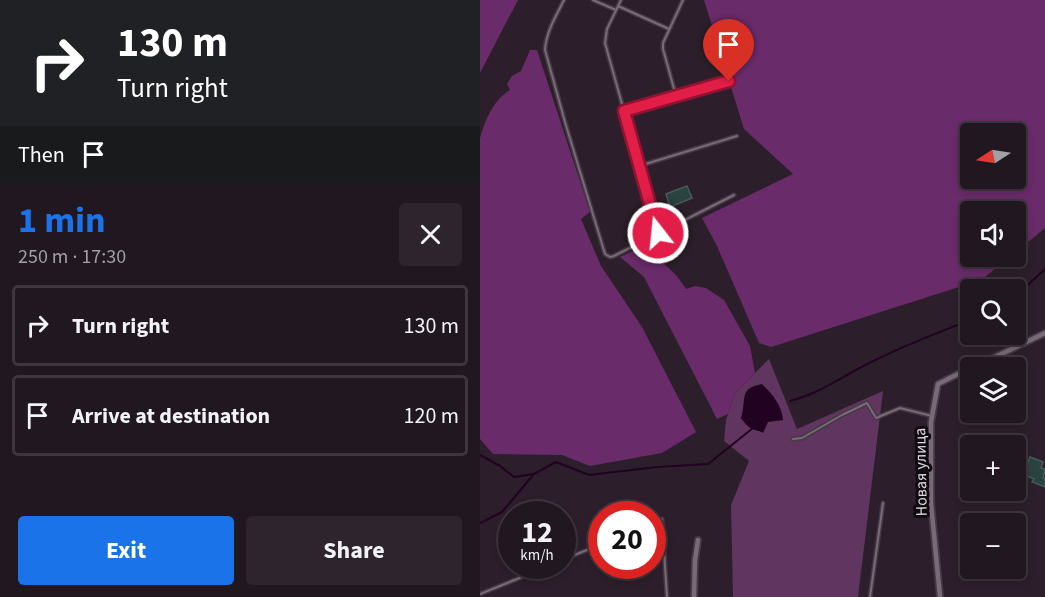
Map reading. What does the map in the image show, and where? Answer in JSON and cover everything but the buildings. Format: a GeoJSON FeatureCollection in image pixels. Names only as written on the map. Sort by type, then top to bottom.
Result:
{"type":"FeatureCollection","features":[{"type":"Feature","properties":{"kind":"street","name":"Новая улица"},"geometry":{"type":"LineString","coordinates":[[993,357],[1045,333]]}},
{"type":"Feature","properties":{"kind":"street","name":"Новая улица"},"geometry":{"type":"LineString","coordinates":[[940,597],[931,503],[931,422],[938,384],[960,373]]}},
{"type":"Feature","properties":{"kind":"street"},"geometry":{"type":"LineString","coordinates":[[694,597],[698,540]]}},
{"type":"Feature","properties":{"kind":"lane"},"geometry":{"type":"LineString","coordinates":[[564,0],[548,32],[546,50],[565,122],[607,255],[612,256],[734,195]]}},
{"type":"Feature","properties":{"kind":"lane"},"geometry":{"type":"LineString","coordinates":[[592,0],[616,10]]}},
{"type":"Feature","properties":{"kind":"lane"},"geometry":{"type":"LineString","coordinates":[[621,0],[606,34],[605,43],[658,233]]}},
{"type":"Feature","properties":{"kind":"lane"},"geometry":{"type":"LineString","coordinates":[[676,96],[663,46],[664,39],[683,0]]}},
{"type":"Feature","properties":{"kind":"lane"},"geometry":{"type":"LineString","coordinates":[[618,6],[669,29]]}},
{"type":"Feature","properties":{"kind":"lane"},"geometry":{"type":"LineString","coordinates":[[624,111],[729,81]]}},
{"type":"Feature","properties":{"kind":"lane"},"geometry":{"type":"LineString","coordinates":[[639,166],[737,136]]}},
{"type":"Feature","properties":{"kind":"lane"},"geometry":{"type":"LineString","coordinates":[[793,439],[802,438],[867,403],[876,418],[900,408],[932,416]]}},
{"type":"Feature","properties":{"kind":"lane"},"geometry":{"type":"LineString","coordinates":[[870,597],[883,502]]}},
{"type":"Feature","properties":{"kind":"lane"},"geometry":{"type":"LineString","coordinates":[[480,594],[517,579]]}},
{"type":"Feature","properties":{"kind":"lane"},"geometry":{"type":"LineString","coordinates":[[666,579],[667,597]]}},
{"type":"Feature","properties":{"kind":"shaded area"},"geometry":{"type":"Polygon","coordinates":[[[480,0],[518,0],[480,73],[480,0]]]}},
{"type":"Feature","properties":{"kind":"shaded area"},"geometry":{"type":"Polygon","coordinates":[[[704,0],[1045,0],[1045,228],[1026,244],[1026,201],[960,201],[960,267],[997,267],[982,279],[960,279],[960,287],[771,347],[759,343],[717,246],[702,218],[793,174],[744,129],[704,0]]]}},
{"type":"Feature","properties":{"kind":"shaded area"},"geometry":{"type":"Polygon","coordinates":[[[530,50],[537,50],[590,212],[581,219],[601,266],[642,327],[696,432],[662,453],[590,466],[562,455],[493,454],[480,439],[480,138],[491,111],[499,99],[510,90],[507,84],[512,76],[521,71],[530,50]]]}},
{"type":"Feature","properties":{"kind":"shaded area"},"geometry":{"type":"Polygon","coordinates":[[[656,240],[657,255],[686,289],[695,286],[706,288],[724,300],[750,346],[755,373],[735,393],[728,414],[717,419],[644,277],[620,257],[656,240]]]}},
{"type":"Feature","properties":{"kind":"shaded area"},"geometry":{"type":"Polygon","coordinates":[[[769,359],[797,429],[883,391],[858,597],[733,597],[731,505],[749,461],[724,441],[726,420],[735,393],[769,359]]]}},
{"type":"Feature","properties":{"kind":"shaded area"},"geometry":{"type":"Polygon","coordinates":[[[762,384],[779,405],[783,420],[768,422],[763,433],[750,428],[741,418],[746,392],[762,384]]]}},
{"type":"Feature","properties":{"kind":"waterway"},"geometry":{"type":"LineString","coordinates":[[1026,287],[1045,269]]}},
{"type":"Feature","properties":{"kind":"waterway"},"geometry":{"type":"LineString","coordinates":[[790,401],[816,392],[898,349],[960,324]]}},
{"type":"Feature","properties":{"kind":"waterway"},"geometry":{"type":"LineString","coordinates":[[480,523],[502,512],[534,474],[556,462],[589,475],[708,464],[753,428]]}},
{"type":"Feature","properties":{"kind":"waterway"},"geometry":{"type":"LineString","coordinates":[[480,455],[514,477],[534,474]]}},
{"type":"Feature","properties":{"kind":"route"},"geometry":{"type":"LineString","coordinates":[[658,233],[624,111],[729,81]]}}]}
